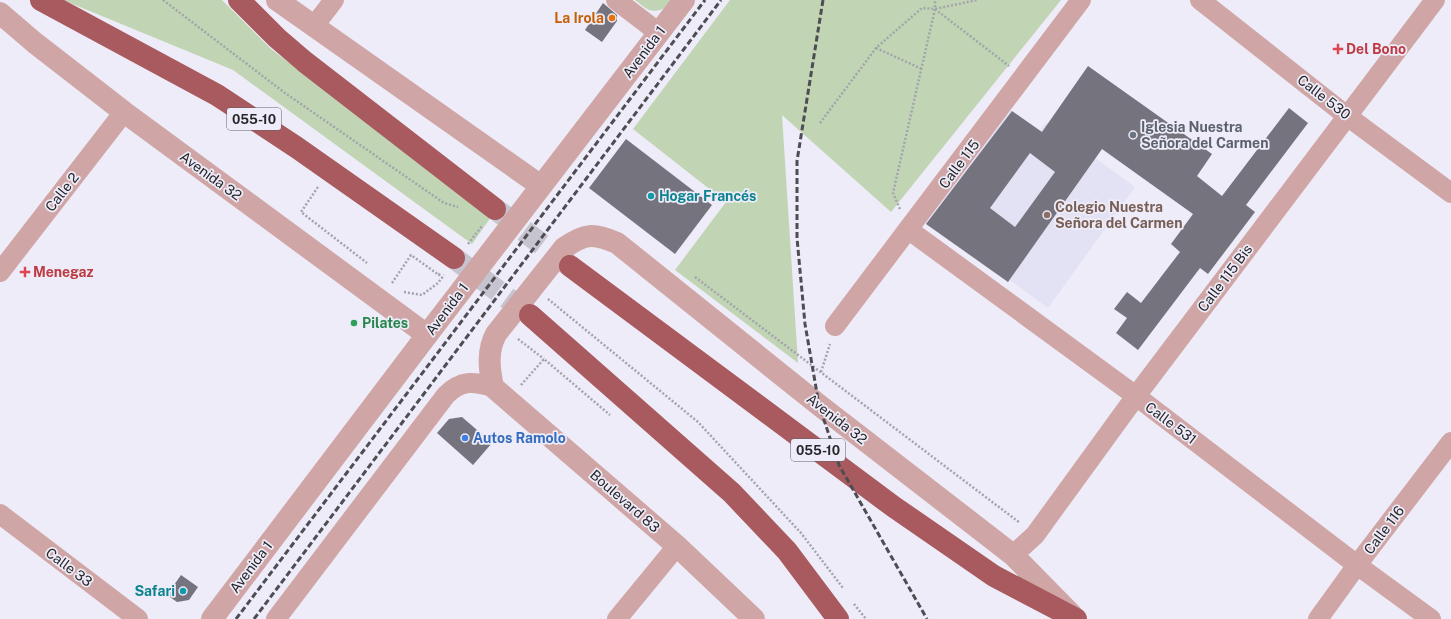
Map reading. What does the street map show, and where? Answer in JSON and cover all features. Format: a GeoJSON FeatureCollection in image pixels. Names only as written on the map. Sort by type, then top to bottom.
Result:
{"type":"FeatureCollection","features":[{"type":"Feature","properties":{"kind":"highway","name":"055-10"},"geometry":{"type":"LineString","coordinates":[[41,0],[216,95],[296,147],[452,262]]}},
{"type":"Feature","properties":{"kind":"highway"},"geometry":{"type":"LineString","coordinates":[[239,0],[277,38],[305,62],[495,209]]}},
{"type":"Feature","properties":{"kind":"highway","name":"Avenida 32"},"geometry":{"type":"LineString","coordinates":[[570,266],[907,516],[994,576],[1076,619]]}},
{"type":"Feature","properties":{"kind":"highway"},"geometry":{"type":"LineString","coordinates":[[530,316],[732,492],[787,551],[838,619]]}},
{"type":"Feature","properties":{"kind":"street"},"geometry":{"type":"LineString","coordinates":[[277,0],[541,186]]}},
{"type":"Feature","properties":{"kind":"street"},"geometry":{"type":"LineString","coordinates":[[314,26],[334,0]]}},
{"type":"Feature","properties":{"kind":"street"},"geometry":{"type":"LineString","coordinates":[[616,0],[659,33]]}},
{"type":"Feature","properties":{"kind":"street","name":"Avenida 1"},"geometry":{"type":"LineString","coordinates":[[212,619],[427,335],[684,0]]}},
{"type":"Feature","properties":{"kind":"street","name":"Calle 115"},"geometry":{"type":"LineString","coordinates":[[835,326],[909,230],[1081,0]]}},
{"type":"Feature","properties":{"kind":"street","name":"Calle 530"},"geometry":{"type":"LineString","coordinates":[[1200,0],[1348,116],[1451,193]]}},
{"type":"Feature","properties":{"kind":"street","name":"Calle 115 Bis"},"geometry":{"type":"LineString","coordinates":[[1013,555],[1035,535],[1136,396],[1435,0]]}},
{"type":"Feature","properties":{"kind":"street","name":"Avenida 32"},"geometry":{"type":"LineString","coordinates":[[0,13],[35,43],[124,112],[427,335]]}},
{"type":"Feature","properties":{"kind":"street","name":"Calle 2"},"geometry":{"type":"LineString","coordinates":[[0,272],[124,112]]}},
{"type":"Feature","properties":{"kind":"street","name":"Calle 531"},"geometry":{"type":"LineString","coordinates":[[909,230],[1136,396],[1357,565],[1431,619]]}},
{"type":"Feature","properties":{"kind":"street","name":"Avenida 32"},"geometry":{"type":"LineString","coordinates":[[493,387],[489,365],[489,354],[496,334],[564,248],[576,239],[589,236],[602,237],[617,243],[819,405],[1013,555],[1076,619]]}},
{"type":"Feature","properties":{"kind":"street"},"geometry":{"type":"LineString","coordinates":[[276,619],[446,395],[453,388],[463,383],[474,383],[493,387]]}},
{"type":"Feature","properties":{"kind":"street","name":"Boulevard 83"},"geometry":{"type":"LineString","coordinates":[[493,387],[677,546],[754,619]]}},
{"type":"Feature","properties":{"kind":"street","name":"Calle 116"},"geometry":{"type":"LineString","coordinates":[[1318,619],[1357,565],[1451,442]]}},
{"type":"Feature","properties":{"kind":"street","name":"Calle 33"},"geometry":{"type":"LineString","coordinates":[[0,514],[138,619]]}},
{"type":"Feature","properties":{"kind":"street"},"geometry":{"type":"LineString","coordinates":[[617,619],[677,546]]}},
{"type":"Feature","properties":{"kind":"path"},"geometry":{"type":"LineString","coordinates":[[163,0],[292,98],[444,203],[463,209]]}},
{"type":"Feature","properties":{"kind":"path"},"geometry":{"type":"LineString","coordinates":[[909,230],[893,193],[922,69],[935,9],[935,0]]}},
{"type":"Feature","properties":{"kind":"path"},"geometry":{"type":"LineString","coordinates":[[820,123],[876,48],[922,8],[935,9],[978,0]]}},
{"type":"Feature","properties":{"kind":"path"},"geometry":{"type":"LineString","coordinates":[[935,9],[1024,77]]}},
{"type":"Feature","properties":{"kind":"path"},"geometry":{"type":"LineString","coordinates":[[876,48],[922,69]]}},
{"type":"Feature","properties":{"kind":"path"},"geometry":{"type":"LineString","coordinates":[[323,181],[301,212],[367,264]]}},
{"type":"Feature","properties":{"kind":"path"},"geometry":{"type":"LineString","coordinates":[[379,300],[411,255],[439,275],[482,226],[477,221]]}},
{"type":"Feature","properties":{"kind":"path"},"geometry":{"type":"LineString","coordinates":[[403,292],[422,295],[438,283],[452,262]]}},
{"type":"Feature","properties":{"kind":"path"},"geometry":{"type":"LineString","coordinates":[[692,275],[1035,535]]}},
{"type":"Feature","properties":{"kind":"path"},"geometry":{"type":"LineString","coordinates":[[391,282],[397,287]]}},
{"type":"Feature","properties":{"kind":"path"},"geometry":{"type":"LineString","coordinates":[[821,372],[835,326]]}},
{"type":"Feature","properties":{"kind":"path"},"geometry":{"type":"LineString","coordinates":[[514,337],[544,359]]}},
{"type":"Feature","properties":{"kind":"shaded area","name":"Colegio Nuestra Señora del Carmen"},"geometry":{"type":"Polygon","coordinates":[[[1006,107],[1040,131],[1046,122],[1135,187],[1048,308],[1010,280],[1008,282],[924,222],[1006,107]]]}},
{"type":"Feature","properties":{"kind":"green space"},"geometry":{"type":"Polygon","coordinates":[[[63,0],[222,0],[271,49],[491,217],[472,244],[233,70],[63,0]]]}},
{"type":"Feature","properties":{"kind":"green space"},"geometry":{"type":"Polygon","coordinates":[[[635,0],[673,0],[663,9],[653,11],[647,9],[635,0]]]}},
{"type":"Feature","properties":{"kind":"green space"},"geometry":{"type":"Polygon","coordinates":[[[730,0],[1061,0],[891,212],[782,115],[798,363],[675,270],[726,202],[633,129],[730,0]]]}},
{"type":"Feature","properties":{"kind":"building"},"geometry":{"type":"Polygon","coordinates":[[[603,3],[617,15],[617,21],[602,42],[585,30],[603,3]]]}},
{"type":"Feature","properties":{"kind":"building"},"geometry":{"type":"Polygon","coordinates":[[[1088,66],[1212,154],[1197,176],[1222,196],[1289,108],[1308,123],[1246,205],[1255,212],[1208,274],[1200,268],[1138,350],[1116,333],[1127,318],[1114,309],[1127,292],[1141,303],[1180,252],[1171,244],[1193,214],[1102,149],[1008,282],[926,224],[1012,111],[1042,132],[1088,66]],[[1030,153],[990,208],[1015,227],[1055,172],[1030,153]]]}},
{"type":"Feature","properties":{"kind":"building","name":"Hogar Francés"},"geometry":{"type":"Polygon","coordinates":[[[626,139],[712,205],[675,254],[589,188],[626,139]]]}},
{"type":"Feature","properties":{"kind":"building","name":"Autos Ramolo"},"geometry":{"type":"Polygon","coordinates":[[[462,417],[492,443],[473,465],[437,433],[449,419],[462,417]]]}},
{"type":"Feature","properties":{"kind":"building","name":"Safari"},"geometry":{"type":"Polygon","coordinates":[[[181,575],[198,587],[189,600],[177,602],[167,595],[181,575]]]}},
{"type":"Feature","properties":{"kind":"tunnel"},"geometry":{"type":"LineString","coordinates":[[498,211],[570,266]]}},
{"type":"Feature","properties":{"kind":"tunnel"},"geometry":{"type":"LineString","coordinates":[[454,258],[530,315]]}},
{"type":"Feature","properties":{"kind":"railway"},"geometry":{"type":"LineString","coordinates":[[236,619],[705,0]]}},
{"type":"Feature","properties":{"kind":"railway"},"geometry":{"type":"LineString","coordinates":[[254,619],[721,0]]}},
{"type":"Feature","properties":{"kind":"railway"},"geometry":{"type":"LineString","coordinates":[[823,0],[797,161],[797,238],[805,324],[819,405],[839,465],[927,619]]}},
{"type":"Feature","properties":{"kind":"place","name":"La Irola"},"geometry":{"type":"Point","coordinates":[612,18]}},
{"type":"Feature","properties":{"kind":"place","name":"Del Bono"},"geometry":{"type":"Point","coordinates":[1338,49]}},
{"type":"Feature","properties":{"kind":"place","name":"Iglesia Nuestra Señora del Carmen"},"geometry":{"type":"Point","coordinates":[1133,135]}},
{"type":"Feature","properties":{"kind":"place","name":"Hogar Francés"},"geometry":{"type":"Point","coordinates":[651,196]}},
{"type":"Feature","properties":{"kind":"place","name":"Colegio Nuestra Señora del Carmen"},"geometry":{"type":"Point","coordinates":[1047,215]}},
{"type":"Feature","properties":{"kind":"place","name":"Menegaz"},"geometry":{"type":"Point","coordinates":[25,272]}},
{"type":"Feature","properties":{"kind":"place","name":"Pilates"},"geometry":{"type":"Point","coordinates":[354,323]}},
{"type":"Feature","properties":{"kind":"place","name":"Autos Ramolo"},"geometry":{"type":"Point","coordinates":[465,438]}},
{"type":"Feature","properties":{"kind":"place","name":"Safari"},"geometry":{"type":"Point","coordinates":[183,591]}}]}
